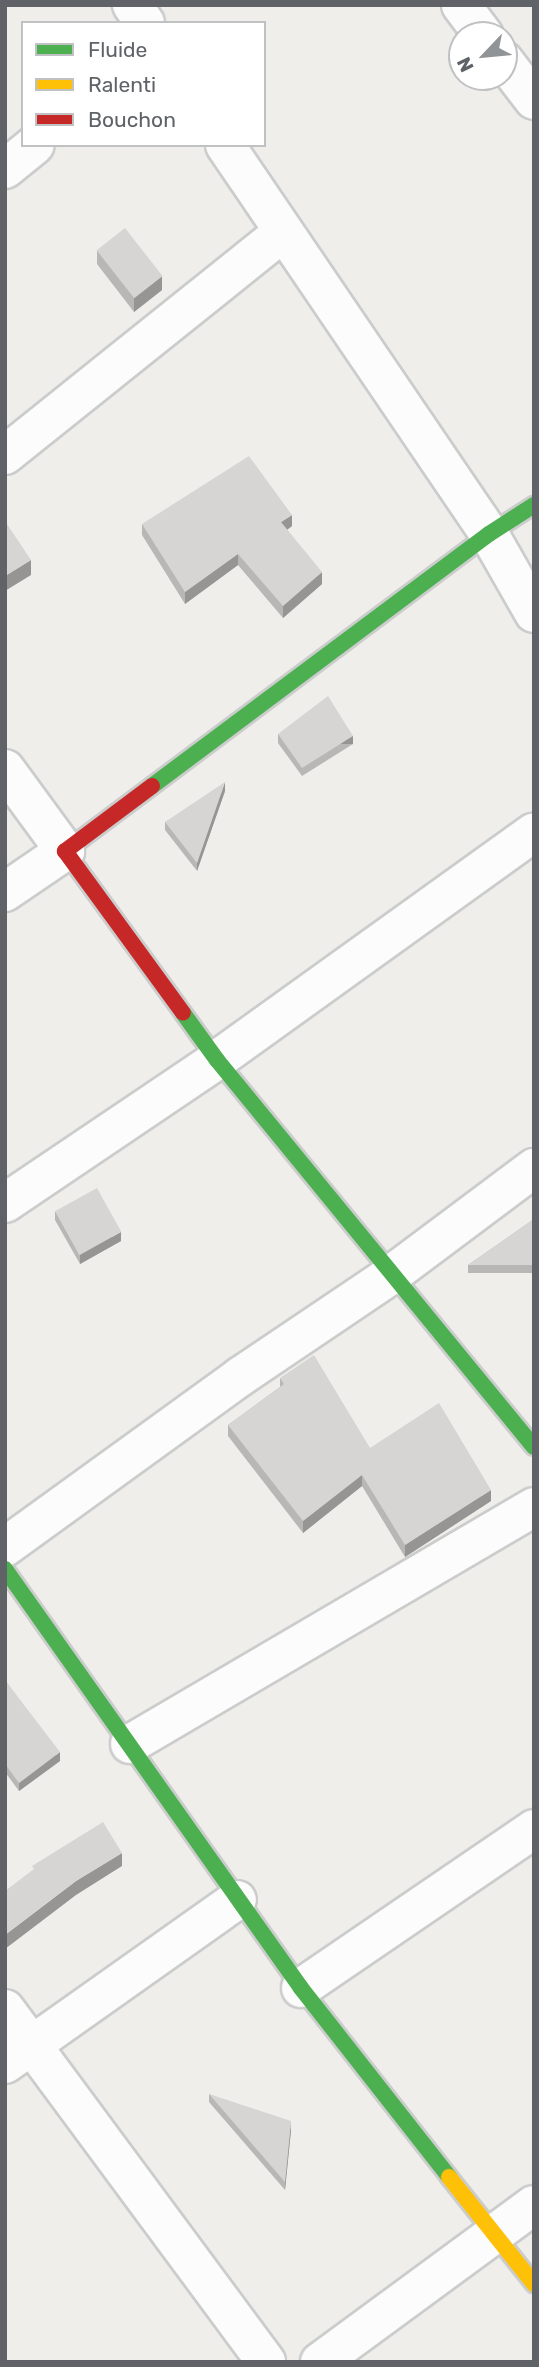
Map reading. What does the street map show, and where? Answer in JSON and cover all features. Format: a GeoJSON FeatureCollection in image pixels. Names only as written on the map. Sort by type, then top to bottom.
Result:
{"type":"FeatureCollection","features":[{"type":"Feature","properties":{"kind":"street"},"geometry":{"type":"LineString","coordinates":[[132,5],[144,21]]}},
{"type":"Feature","properties":{"kind":"street"},"geometry":{"type":"LineString","coordinates":[[461,5],[473,21]]}},
{"type":"Feature","properties":{"kind":"street"},"geometry":{"type":"LineString","coordinates":[[518,79],[534,100]]}},
{"type":"Feature","properties":{"kind":"street"},"geometry":{"type":"LineString","coordinates":[[5,169],[32,147]]}},
{"type":"Feature","properties":{"kind":"street"},"geometry":{"type":"LineString","coordinates":[[226,147],[282,233],[489,534],[534,613]]}},
{"type":"Feature","properties":{"kind":"street"},"geometry":{"type":"LineString","coordinates":[[5,455],[282,233]]}},
{"type":"Feature","properties":{"kind":"street"},"geometry":{"type":"LineString","coordinates":[[5,891],[65,850],[489,534],[534,505]]}},
{"type":"Feature","properties":{"kind":"street"},"geometry":{"type":"LineString","coordinates":[[5,769],[217,1060],[534,1447]]}},
{"type":"Feature","properties":{"kind":"street"},"geometry":{"type":"LineString","coordinates":[[5,1203],[217,1060],[534,832]]}},
{"type":"Feature","properties":{"kind":"street"},"geometry":{"type":"LineString","coordinates":[[5,1547],[241,1376],[391,1275],[534,1168]]}},
{"type":"Feature","properties":{"kind":"street"},"geometry":{"type":"LineString","coordinates":[[130,1744],[534,1507]]}},
{"type":"Feature","properties":{"kind":"street"},"geometry":{"type":"LineString","coordinates":[[5,1569],[301,1988],[534,2284]]}},
{"type":"Feature","properties":{"kind":"street"},"geometry":{"type":"LineString","coordinates":[[301,1988],[534,1829]]}},
{"type":"Feature","properties":{"kind":"street"},"geometry":{"type":"LineString","coordinates":[[19,2054],[237,1900]]}},
{"type":"Feature","properties":{"kind":"street"},"geometry":{"type":"LineString","coordinates":[[5,2009],[19,2054],[266,2362]]}},
{"type":"Feature","properties":{"kind":"street"},"geometry":{"type":"LineString","coordinates":[[320,2362],[534,2205]]}},
{"type":"Feature","properties":{"kind":"building"},"geometry":{"type":"Polygon","coordinates":[[[125,228],[163,276],[134,298],[97,250],[125,228]]]}},
{"type":"Feature","properties":{"kind":"building"},"geometry":{"type":"Polygon","coordinates":[[[249,456],[292,515],[281,522],[322,572],[283,606],[238,554],[185,592],[142,524],[249,456]]]}},
{"type":"Feature","properties":{"kind":"building"},"geometry":{"type":"Polygon","coordinates":[[[5,521],[31,560],[5,576],[5,521]]]}},
{"type":"Feature","properties":{"kind":"building"},"geometry":{"type":"Polygon","coordinates":[[[328,696],[353,736],[302,768],[278,734],[328,696]]]}},
{"type":"Feature","properties":{"kind":"building"},"geometry":{"type":"Polygon","coordinates":[[[225,782],[197,863],[165,822],[225,782]]]}},
{"type":"Feature","properties":{"kind":"building"},"geometry":{"type":"Polygon","coordinates":[[[97,1188],[121,1232],[79,1255],[55,1211],[97,1188]]]}},
{"type":"Feature","properties":{"kind":"building"},"geometry":{"type":"Polygon","coordinates":[[[534,1219],[534,1265],[468,1265],[534,1219]]]}},
{"type":"Feature","properties":{"kind":"building"},"geometry":{"type":"Polygon","coordinates":[[[314,1355],[370,1448],[439,1403],[491,1490],[405,1545],[362,1475],[303,1521],[228,1425],[284,1384],[280,1378],[314,1355]]]}},
{"type":"Feature","properties":{"kind":"building"},"geometry":{"type":"Polygon","coordinates":[[[5,1680],[60,1752],[19,1783],[5,1764],[5,1680]]]}},
{"type":"Feature","properties":{"kind":"building"},"geometry":{"type":"Polygon","coordinates":[[[103,1822],[122,1853],[76,1881],[5,1935],[5,1891],[34,1869],[32,1866],[103,1822]]]}},
{"type":"Feature","properties":{"kind":"building"},"geometry":{"type":"Polygon","coordinates":[[[209,2094],[291,2121],[285,2182],[209,2094]]]}},
{"type":"Feature","properties":{"kind":"traffic: fast"},"geometry":{"type":"LineString","coordinates":[[152,786],[489,534],[534,505]]}},
{"type":"Feature","properties":{"kind":"traffic: fast"},"geometry":{"type":"LineString","coordinates":[[183,1013],[217,1060],[534,1447]]}},
{"type":"Feature","properties":{"kind":"traffic: fast"},"geometry":{"type":"LineString","coordinates":[[5,1569],[301,1988],[449,2177]]}},
{"type":"Feature","properties":{"kind":"traffic: slow"},"geometry":{"type":"LineString","coordinates":[[449,2177],[534,2284]]}},
{"type":"Feature","properties":{"kind":"traffic: jam"},"geometry":{"type":"LineString","coordinates":[[152,786],[65,851],[183,1013]]}}]}
